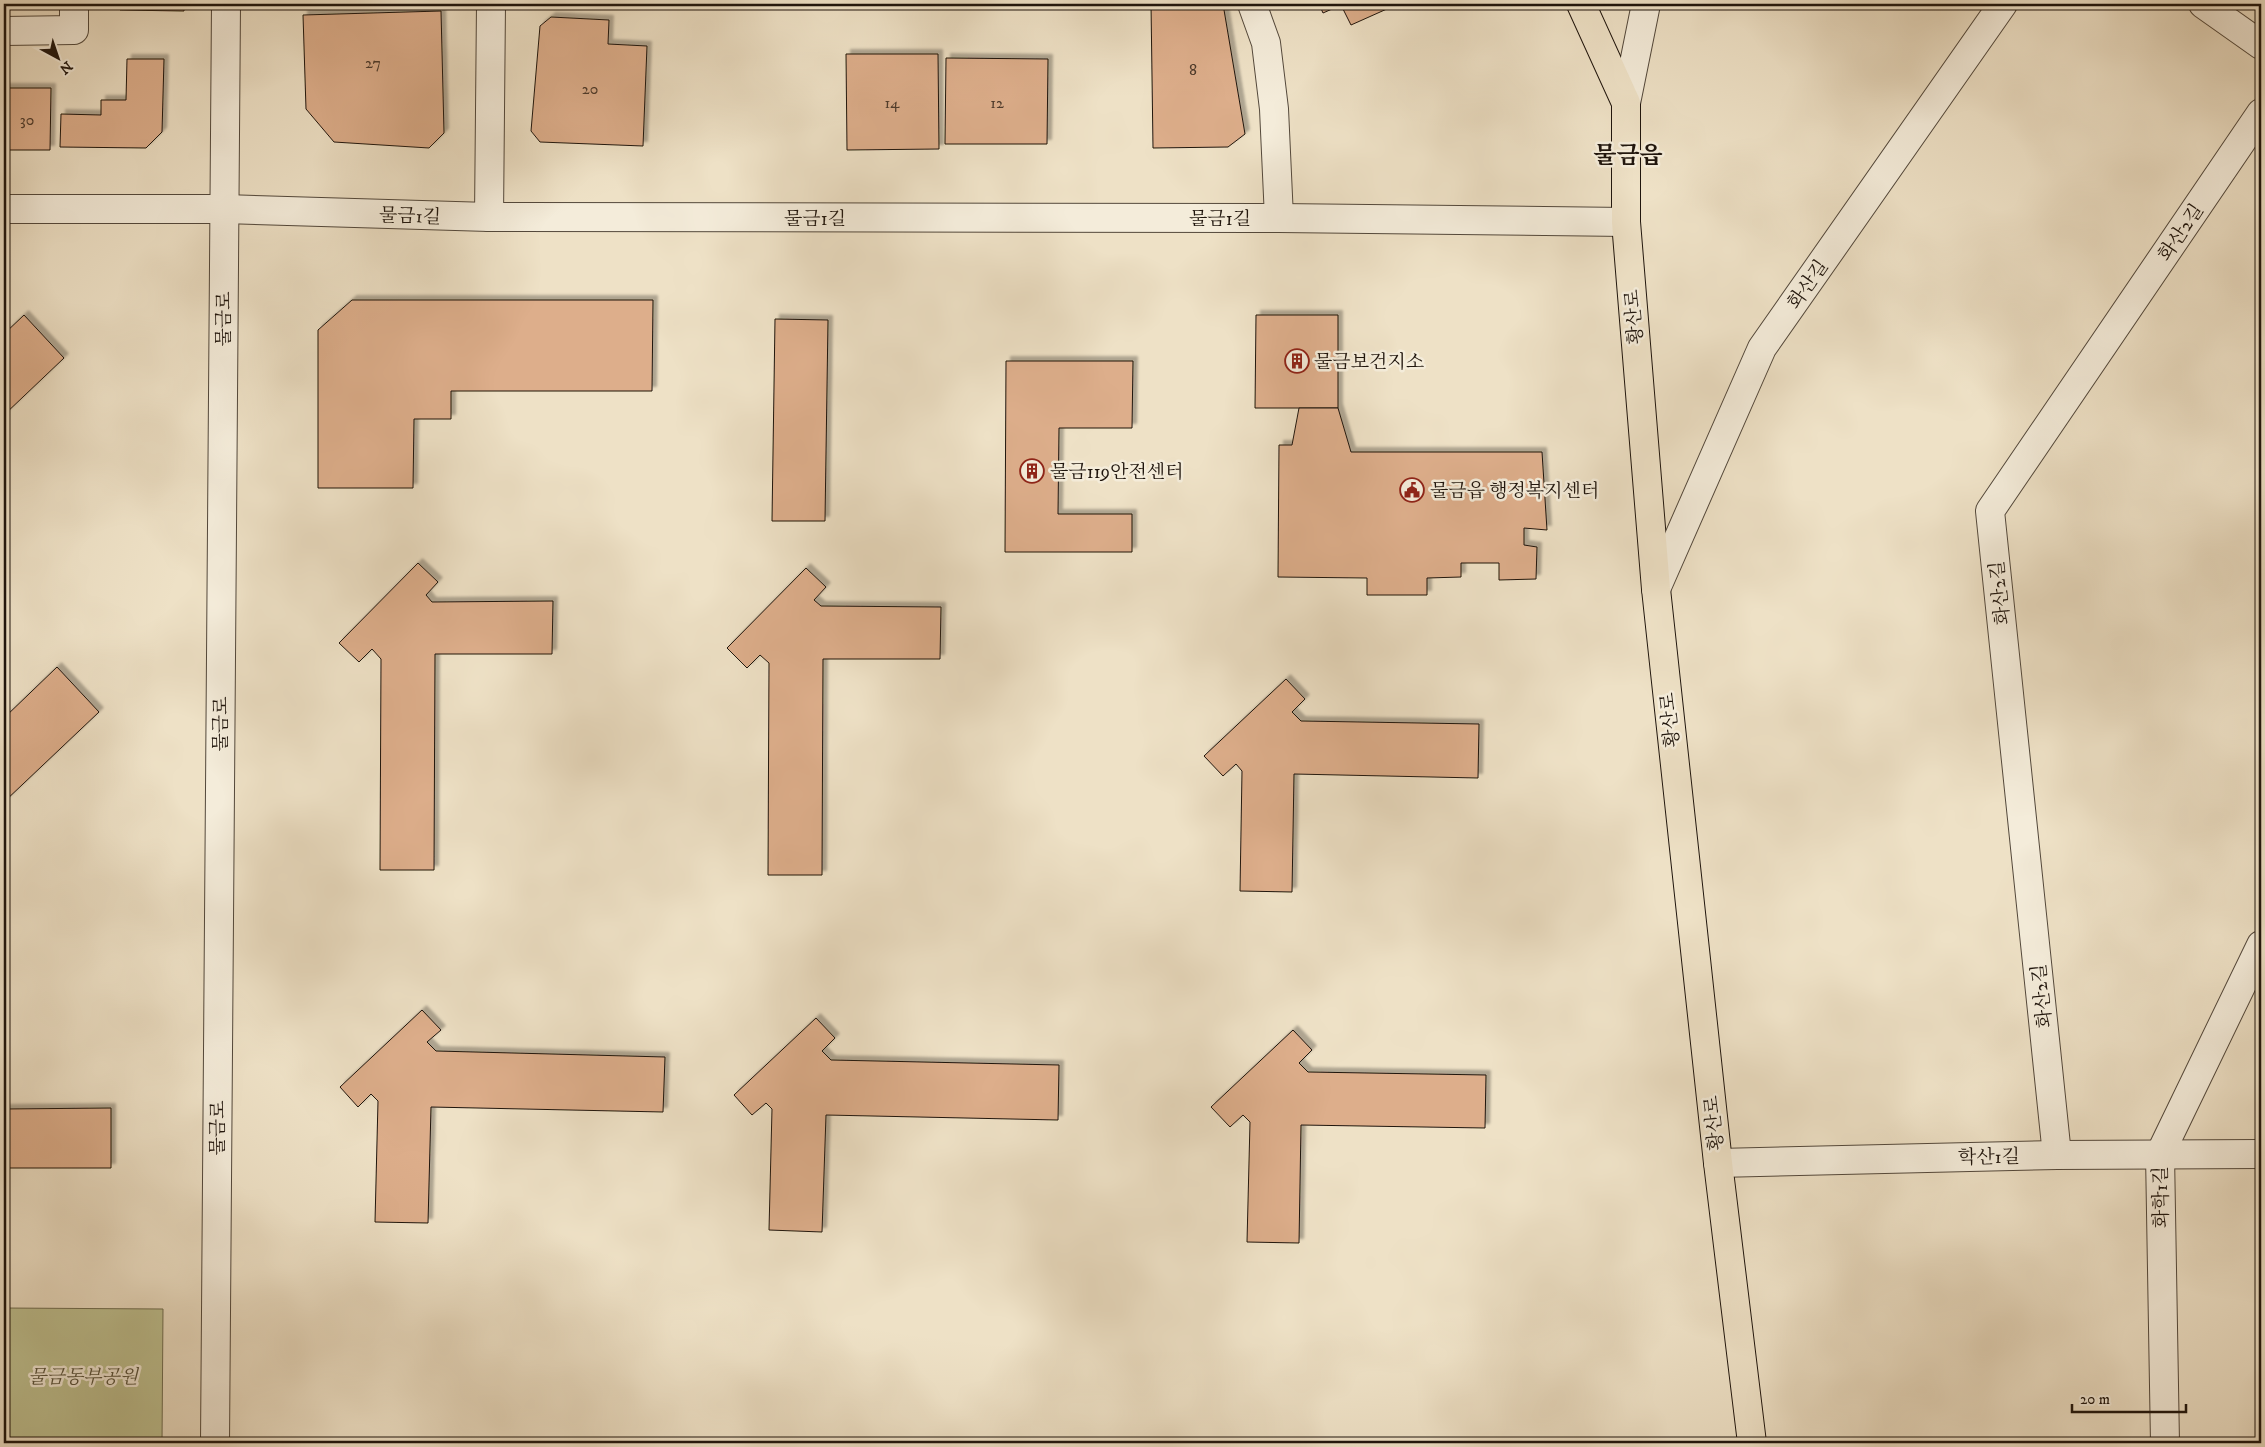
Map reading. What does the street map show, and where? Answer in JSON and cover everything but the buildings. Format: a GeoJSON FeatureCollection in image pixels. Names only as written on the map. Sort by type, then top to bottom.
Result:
{"type":"FeatureCollection","features":[{"type":"Feature","properties":{"kind":"main road","name":"황산로"},"geometry":{"type":"LineString","coordinates":[[1581,4],[1626,103],[1626,222],[1656,589],[1718,1163],[1752,1443]]}},
{"type":"Feature","properties":{"kind":"street"},"geometry":{"type":"LineString","coordinates":[[4,31],[74,30],[74,4]]}},
{"type":"Feature","properties":{"kind":"street","name":"물금로"},"geometry":{"type":"LineString","coordinates":[[214,1443],[226,4]]}},
{"type":"Feature","properties":{"kind":"street"},"geometry":{"type":"LineString","coordinates":[[489,218],[491,4]]}},
{"type":"Feature","properties":{"kind":"street"},"geometry":{"type":"LineString","coordinates":[[1252,4],[1266,43],[1274,109],[1279,218]]}},
{"type":"Feature","properties":{"kind":"street"},"geometry":{"type":"LineString","coordinates":[[1626,103],[1646,4]]}},
{"type":"Feature","properties":{"kind":"street","name":"화산길"},"geometry":{"type":"LineString","coordinates":[[1656,589],[1762,348],[2003,4]]}},
{"type":"Feature","properties":{"kind":"street"},"geometry":{"type":"LineString","coordinates":[[2203,4],[2261,45]]}},
{"type":"Feature","properties":{"kind":"street","name":"화산2길"},"geometry":{"type":"LineString","coordinates":[[2057,1155],[1990,511],[2261,112]]}},
{"type":"Feature","properties":{"kind":"street","name":"물금1길"},"geometry":{"type":"LineString","coordinates":[[4,209],[224,209],[489,218],[1279,218],[1626,222]]}},
{"type":"Feature","properties":{"kind":"street","name":"화학1길"},"geometry":{"type":"LineString","coordinates":[[2164,1443],[2160,1154],[2261,945]]}},
{"type":"Feature","properties":{"kind":"street","name":"학산1길"},"geometry":{"type":"LineString","coordinates":[[1718,1163],[2057,1155],[2261,1154]]}},
{"type":"Feature","properties":{"kind":"green space","name":"물금동부공원"},"geometry":{"type":"Polygon","coordinates":[[[4,1308],[163,1309],[162,1443],[4,1443],[4,1308]]]}},
{"type":"Feature","properties":{"kind":"place","name":"물금보건지소"},"geometry":{"type":"Point","coordinates":[1297,361]}},
{"type":"Feature","properties":{"kind":"place","name":"물금119안전센터"},"geometry":{"type":"Point","coordinates":[1032,471]}},
{"type":"Feature","properties":{"kind":"place","name":"물금읍 행정복지센터"},"geometry":{"type":"Point","coordinates":[1412,490]}},
{"type":"Feature","properties":{"kind":"district","name":"물금읍"},"geometry":{"type":"Point","coordinates":[1628,155]}}]}
